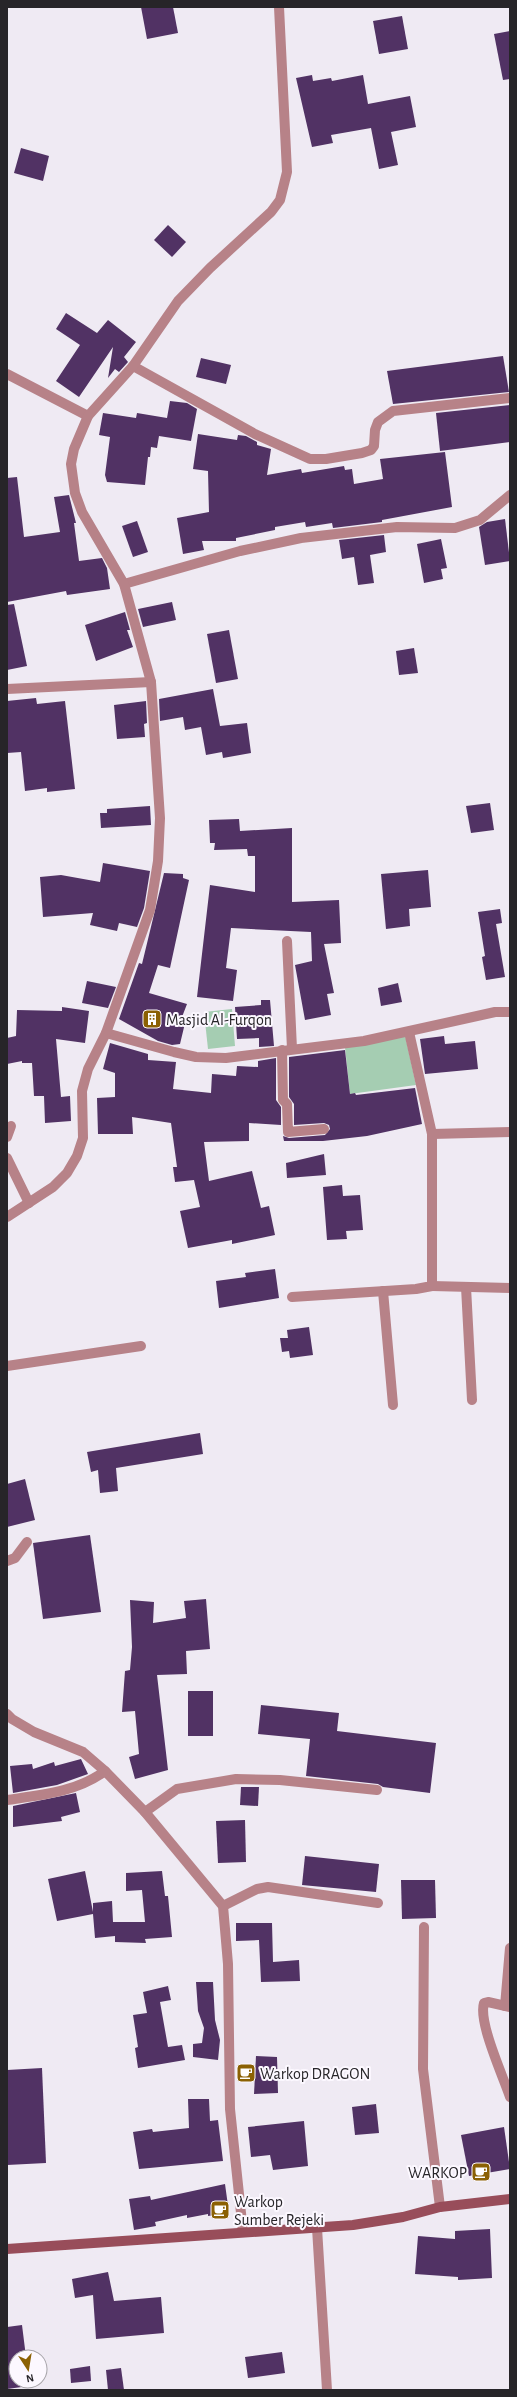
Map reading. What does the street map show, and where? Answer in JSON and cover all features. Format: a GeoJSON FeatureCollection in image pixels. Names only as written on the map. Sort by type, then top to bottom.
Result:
{"type":"FeatureCollection","features":[{"type":"Feature","properties":{"kind":"street"},"geometry":{"type":"LineString","coordinates":[[7,1217],[53,1187],[67,1173],[77,1156],[83,1138],[82,1091],[88,1069],[106,1033],[150,910],[158,861],[160,818],[152,682],[124,584],[82,512],[75,493],[71,464],[80,432],[88,416],[133,366],[178,301],[193,284],[271,212],[280,200],[287,172],[279,7]]}},
{"type":"Feature","properties":{"kind":"street"},"geometry":{"type":"LineString","coordinates":[[133,366],[255,434],[310,459],[326,459],[362,453],[370,450],[374,446],[375,430],[378,422],[393,411],[510,398]]}},
{"type":"Feature","properties":{"kind":"street"},"geometry":{"type":"LineString","coordinates":[[7,374],[88,416]]}},
{"type":"Feature","properties":{"kind":"street"},"geometry":{"type":"LineString","coordinates":[[124,584],[240,551],[301,538],[397,526],[455,528],[480,520],[510,495]]}},
{"type":"Feature","properties":{"kind":"street"},"geometry":{"type":"LineString","coordinates":[[7,689],[152,682]]}},
{"type":"Feature","properties":{"kind":"street"},"geometry":{"type":"LineString","coordinates":[[287,941],[287,1049],[283,1100],[287,1104],[288,1132],[324,1130]]}},
{"type":"Feature","properties":{"kind":"street"},"geometry":{"type":"LineString","coordinates":[[106,1033],[196,1057],[226,1058],[287,1049],[336,1046],[409,1032],[495,1012],[510,1012]]}},
{"type":"Feature","properties":{"kind":"street"},"geometry":{"type":"LineString","coordinates":[[409,1032],[432,1134],[432,1286]]}},
{"type":"Feature","properties":{"kind":"street"},"geometry":{"type":"LineString","coordinates":[[7,1137],[11,1126]]}},
{"type":"Feature","properties":{"kind":"street"},"geometry":{"type":"LineString","coordinates":[[432,1134],[510,1132]]}},
{"type":"Feature","properties":{"kind":"street"},"geometry":{"type":"LineString","coordinates":[[7,1158],[29,1203]]}},
{"type":"Feature","properties":{"kind":"street"},"geometry":{"type":"LineString","coordinates":[[292,1297],[383,1292],[432,1286],[510,1288]]}},
{"type":"Feature","properties":{"kind":"street"},"geometry":{"type":"LineString","coordinates":[[466,1287],[472,1400]]}},
{"type":"Feature","properties":{"kind":"street"},"geometry":{"type":"LineString","coordinates":[[383,1292],[393,1404]]}},
{"type":"Feature","properties":{"kind":"street"},"geometry":{"type":"LineString","coordinates":[[7,1366],[140,1346]]}},
{"type":"Feature","properties":{"kind":"street"},"geometry":{"type":"LineString","coordinates":[[7,1561],[15,1558],[27,1542]]}},
{"type":"Feature","properties":{"kind":"street"},"geometry":{"type":"LineString","coordinates":[[7,1714],[12,1719],[34,1732],[83,1752],[105,1771],[145,1812],[223,1906],[228,1964],[230,2109],[243,2232]]}},
{"type":"Feature","properties":{"kind":"street"},"geometry":{"type":"LineString","coordinates":[[7,1800],[42,1795],[78,1786],[92,1780],[105,1771]]}},
{"type":"Feature","properties":{"kind":"street"},"geometry":{"type":"LineString","coordinates":[[145,1812],[177,1789],[236,1779],[280,1780],[377,1790]]}},
{"type":"Feature","properties":{"kind":"street"},"geometry":{"type":"LineString","coordinates":[[223,1906],[257,1890],[268,1887],[378,1903]]}},
{"type":"Feature","properties":{"kind":"street"},"geometry":{"type":"LineString","coordinates":[[424,1928],[423,2069],[440,2207]]}},
{"type":"Feature","properties":{"kind":"street"},"geometry":{"type":"LineString","coordinates":[[510,1948],[507,2006],[488,2002],[484,2003],[482,2007],[487,2034],[510,2097]]}},
{"type":"Feature","properties":{"kind":"street"},"geometry":{"type":"LineString","coordinates":[[7,2249],[353,2225],[403,2217],[440,2207],[510,2199]]}},
{"type":"Feature","properties":{"kind":"street"},"geometry":{"type":"LineString","coordinates":[[317,2228],[327,2390]]}},
{"type":"Feature","properties":{"kind":"green space"},"geometry":{"type":"Polygon","coordinates":[[[232,1009],[235,1046],[208,1049],[204,1012],[232,1009]]]}},
{"type":"Feature","properties":{"kind":"green space"},"geometry":{"type":"Polygon","coordinates":[[[405,1035],[416,1085],[350,1094],[345,1047],[405,1035]]]}},
{"type":"Feature","properties":{"kind":"building"},"geometry":{"type":"Polygon","coordinates":[[[141,7],[173,7],[178,33],[147,39],[141,7]]]}},
{"type":"Feature","properties":{"kind":"building"},"geometry":{"type":"Polygon","coordinates":[[[402,16],[408,49],[379,54],[373,21],[402,16]]]}},
{"type":"Feature","properties":{"kind":"building"},"geometry":{"type":"Polygon","coordinates":[[[510,31],[510,79],[503,80],[494,34],[510,31]]]}},
{"type":"Feature","properties":{"kind":"building"},"geometry":{"type":"Polygon","coordinates":[[[312,75],[313,81],[331,78],[332,81],[363,75],[368,104],[410,96],[416,127],[391,132],[398,165],[379,169],[371,128],[331,135],[333,143],[312,147],[296,78],[312,75]]]}},
{"type":"Feature","properties":{"kind":"building"},"geometry":{"type":"Polygon","coordinates":[[[21,148],[49,156],[43,181],[14,173],[21,148]]]}},
{"type":"Feature","properties":{"kind":"building"},"geometry":{"type":"Polygon","coordinates":[[[168,225],[186,242],[172,257],[154,240],[168,225]]]}},
{"type":"Feature","properties":{"kind":"building"},"geometry":{"type":"Polygon","coordinates":[[[66,313],[97,333],[108,320],[136,342],[124,357],[128,362],[119,372],[115,369],[108,378],[113,347],[79,397],[56,381],[80,345],[56,329],[66,313]]]}},
{"type":"Feature","properties":{"kind":"building"},"geometry":{"type":"Polygon","coordinates":[[[503,356],[509,392],[393,404],[387,371],[503,356]]]}},
{"type":"Feature","properties":{"kind":"building"},"geometry":{"type":"Polygon","coordinates":[[[201,358],[231,365],[226,384],[196,377],[201,358]]]}},
{"type":"Feature","properties":{"kind":"building"},"geometry":{"type":"Polygon","coordinates":[[[170,401],[187,403],[197,409],[191,441],[159,436],[157,448],[151,447],[150,457],[148,457],[145,485],[107,482],[105,475],[110,437],[99,435],[103,413],[136,418],[137,413],[167,418],[170,401]]]}},
{"type":"Feature","properties":{"kind":"building"},"geometry":{"type":"Polygon","coordinates":[[[510,405],[510,442],[440,451],[436,413],[510,405]]]}},
{"type":"Feature","properties":{"kind":"building"},"geometry":{"type":"Polygon","coordinates":[[[198,434],[237,440],[238,435],[246,436],[257,442],[257,445],[271,449],[267,475],[301,469],[302,473],[344,466],[345,470],[352,469],[354,484],[383,479],[380,459],[445,452],[452,507],[382,520],[382,522],[333,528],[332,523],[306,527],[305,522],[275,527],[275,530],[236,538],[236,541],[202,541],[204,550],[183,554],[177,518],[209,512],[208,471],[193,469],[198,434]]]}},
{"type":"Feature","properties":{"kind":"building"},"geometry":{"type":"Polygon","coordinates":[[[17,477],[24,537],[60,532],[54,497],[69,495],[76,523],[74,523],[79,561],[102,558],[107,568],[110,589],[67,595],[66,591],[7,602],[7,478],[17,477]]]}},
{"type":"Feature","properties":{"kind":"building"},"geometry":{"type":"Polygon","coordinates":[[[505,519],[510,561],[485,565],[479,527],[487,522],[505,519]]]}},
{"type":"Feature","properties":{"kind":"building"},"geometry":{"type":"Polygon","coordinates":[[[137,521],[148,552],[133,557],[122,526],[137,521]]]}},
{"type":"Feature","properties":{"kind":"building"},"geometry":{"type":"Polygon","coordinates":[[[384,535],[386,552],[370,555],[374,583],[358,585],[354,557],[342,559],[339,540],[384,535]]]}},
{"type":"Feature","properties":{"kind":"building"},"geometry":{"type":"Polygon","coordinates":[[[441,539],[447,568],[441,569],[443,579],[424,583],[417,544],[441,539]]]}},
{"type":"Feature","properties":{"kind":"building"},"geometry":{"type":"Polygon","coordinates":[[[172,602],[176,620],[143,627],[138,609],[172,602]]]}},
{"type":"Feature","properties":{"kind":"building"},"geometry":{"type":"Polygon","coordinates":[[[14,604],[27,666],[7,670],[7,605],[14,604]]]}},
{"type":"Feature","properties":{"kind":"building"},"geometry":{"type":"Polygon","coordinates":[[[125,612],[130,630],[127,630],[133,647],[96,661],[85,625],[125,612]]]}},
{"type":"Feature","properties":{"kind":"building"},"geometry":{"type":"Polygon","coordinates":[[[229,630],[238,679],[216,683],[207,634],[229,630]]]}},
{"type":"Feature","properties":{"kind":"building"},"geometry":{"type":"Polygon","coordinates":[[[414,648],[418,673],[399,675],[396,651],[414,648]]]}},
{"type":"Feature","properties":{"kind":"building"},"geometry":{"type":"Polygon","coordinates":[[[213,689],[220,726],[247,723],[251,753],[223,758],[222,752],[206,755],[201,727],[185,730],[183,717],[160,721],[159,699],[213,689]]]}},
{"type":"Feature","properties":{"kind":"building"},"geometry":{"type":"Polygon","coordinates":[[[36,698],[37,704],[65,701],[75,789],[47,792],[47,788],[25,791],[21,752],[7,753],[7,701],[36,698]]]}},
{"type":"Feature","properties":{"kind":"building"},"geometry":{"type":"Polygon","coordinates":[[[146,701],[147,723],[144,724],[145,737],[117,739],[114,705],[146,701]]]}},
{"type":"Feature","properties":{"kind":"building"},"geometry":{"type":"Polygon","coordinates":[[[490,803],[494,830],[471,833],[466,806],[490,803]]]}},
{"type":"Feature","properties":{"kind":"building"},"geometry":{"type":"Polygon","coordinates":[[[150,806],[151,825],[101,828],[100,813],[107,813],[107,809],[150,806]]]}},
{"type":"Feature","properties":{"kind":"building"},"geometry":{"type":"Polygon","coordinates":[[[239,819],[240,831],[292,828],[292,902],[339,900],[341,943],[324,944],[334,993],[327,994],[331,1015],[305,1020],[295,965],[312,961],[311,932],[231,928],[226,968],[237,970],[233,1001],[197,997],[210,885],[255,892],[255,856],[248,856],[247,849],[214,850],[215,843],[210,843],[209,820],[239,819]]]}},
{"type":"Feature","properties":{"kind":"building"},"geometry":{"type":"Polygon","coordinates":[[[103,863],[150,871],[144,908],[137,927],[119,923],[117,931],[90,925],[93,913],[43,917],[40,877],[61,875],[100,882],[103,863]]]}},
{"type":"Feature","properties":{"kind":"building"},"geometry":{"type":"Polygon","coordinates":[[[428,870],[431,907],[409,909],[410,926],[386,929],[381,874],[428,870]]]}},
{"type":"Feature","properties":{"kind":"building"},"geometry":{"type":"Polygon","coordinates":[[[164,873],[183,874],[183,878],[189,880],[170,968],[158,965],[149,993],[187,1004],[182,1017],[186,1019],[180,1044],[172,1045],[158,1041],[119,1019],[139,963],[142,964],[164,873]]]}},
{"type":"Feature","properties":{"kind":"building"},"geometry":{"type":"Polygon","coordinates":[[[500,909],[502,923],[496,924],[505,977],[486,980],[482,957],[485,956],[478,912],[500,909]]]}},
{"type":"Feature","properties":{"kind":"building"},"geometry":{"type":"Polygon","coordinates":[[[87,981],[116,987],[108,1008],[82,1003],[87,981]]]}},
{"type":"Feature","properties":{"kind":"building"},"geometry":{"type":"Polygon","coordinates":[[[398,983],[402,1002],[381,1006],[378,988],[398,983]]]}},
{"type":"Feature","properties":{"kind":"building"},"geometry":{"type":"Polygon","coordinates":[[[261,1000],[270,1000],[274,1046],[259,1047],[259,1038],[237,1039],[235,1007],[261,1005],[261,1000]]]}},
{"type":"Feature","properties":{"kind":"building"},"geometry":{"type":"Polygon","coordinates":[[[62,1007],[89,1011],[85,1043],[56,1039],[61,1097],[70,1096],[71,1121],[45,1123],[44,1096],[34,1096],[32,1063],[22,1063],[22,1061],[7,1064],[7,1038],[16,1036],[17,1010],[62,1011],[62,1007]]]}},
{"type":"Feature","properties":{"kind":"building"},"geometry":{"type":"Polygon","coordinates":[[[444,1036],[445,1044],[475,1041],[478,1069],[425,1074],[420,1039],[444,1036]]]}},
{"type":"Feature","properties":{"kind":"building"},"geometry":{"type":"Polygon","coordinates":[[[110,1043],[148,1054],[148,1060],[176,1062],[173,1089],[211,1093],[212,1074],[236,1076],[237,1066],[258,1067],[258,1061],[276,1058],[276,1100],[281,1107],[281,1125],[249,1123],[249,1141],[204,1142],[209,1181],[252,1171],[261,1208],[269,1206],[275,1235],[232,1244],[232,1240],[188,1248],[180,1211],[200,1207],[194,1180],[175,1182],[173,1167],[177,1167],[171,1123],[132,1117],[133,1134],[98,1134],[97,1098],[115,1097],[115,1073],[103,1069],[110,1043]]]}},
{"type":"Feature","properties":{"kind":"building"},"geometry":{"type":"Polygon","coordinates":[[[345,1050],[350,1094],[355,1093],[356,1095],[415,1088],[422,1124],[367,1136],[323,1141],[284,1141],[283,1136],[289,1138],[325,1135],[330,1129],[329,1125],[324,1123],[294,1125],[294,1104],[289,1097],[289,1057],[345,1050]]]}},
{"type":"Feature","properties":{"kind":"building"},"geometry":{"type":"Polygon","coordinates":[[[324,1154],[326,1175],[287,1178],[286,1163],[324,1154]]]}},
{"type":"Feature","properties":{"kind":"building"},"geometry":{"type":"Polygon","coordinates":[[[342,1185],[343,1196],[360,1195],[363,1230],[346,1231],[347,1239],[327,1240],[323,1187],[342,1185]]]}},
{"type":"Feature","properties":{"kind":"building"},"geometry":{"type":"Polygon","coordinates":[[[275,1269],[279,1298],[219,1308],[216,1281],[246,1277],[245,1273],[275,1269]]]}},
{"type":"Feature","properties":{"kind":"building"},"geometry":{"type":"Polygon","coordinates":[[[309,1327],[313,1355],[290,1358],[289,1351],[282,1352],[280,1338],[288,1338],[287,1330],[309,1327]]]}},
{"type":"Feature","properties":{"kind":"building"},"geometry":{"type":"Polygon","coordinates":[[[200,1433],[203,1454],[116,1468],[118,1491],[100,1493],[98,1470],[91,1472],[87,1452],[200,1433]]]}},
{"type":"Feature","properties":{"kind":"building"},"geometry":{"type":"Polygon","coordinates":[[[25,1479],[35,1520],[7,1527],[7,1484],[25,1479]]]}},
{"type":"Feature","properties":{"kind":"building"},"geometry":{"type":"Polygon","coordinates":[[[90,1535],[101,1612],[43,1619],[33,1543],[90,1535]]]}},
{"type":"Feature","properties":{"kind":"building"},"geometry":{"type":"Polygon","coordinates":[[[206,1599],[210,1649],[186,1651],[187,1674],[157,1675],[168,1770],[135,1779],[129,1757],[139,1754],[135,1711],[122,1712],[125,1671],[130,1670],[132,1647],[130,1600],[154,1602],[153,1623],[186,1618],[184,1601],[206,1599]]]}},
{"type":"Feature","properties":{"kind":"building"},"geometry":{"type":"Polygon","coordinates":[[[188,1691],[213,1691],[213,1736],[188,1736],[188,1691]]]}},
{"type":"Feature","properties":{"kind":"building"},"geometry":{"type":"Polygon","coordinates":[[[261,1705],[339,1713],[337,1731],[436,1743],[430,1793],[383,1787],[378,1784],[306,1776],[310,1739],[258,1734],[261,1705]]]}},
{"type":"Feature","properties":{"kind":"building"},"geometry":{"type":"Polygon","coordinates":[[[81,1759],[88,1774],[57,1785],[13,1793],[10,1766],[32,1764],[33,1769],[54,1762],[55,1766],[81,1759]]]}},
{"type":"Feature","properties":{"kind":"building"},"geometry":{"type":"Polygon","coordinates":[[[241,1787],[259,1787],[258,1806],[240,1805],[241,1787]]]}},
{"type":"Feature","properties":{"kind":"building"},"geometry":{"type":"Polygon","coordinates":[[[76,1793],[80,1812],[61,1817],[62,1821],[13,1827],[13,1806],[76,1793]]]}},
{"type":"Feature","properties":{"kind":"building"},"geometry":{"type":"Polygon","coordinates":[[[245,1820],[246,1862],[218,1863],[216,1821],[245,1820]]]}},
{"type":"Feature","properties":{"kind":"building"},"geometry":{"type":"Polygon","coordinates":[[[305,1856],[379,1864],[376,1892],[302,1885],[305,1856]]]}},
{"type":"Feature","properties":{"kind":"building"},"geometry":{"type":"Polygon","coordinates":[[[85,1871],[93,1912],[93,1903],[112,1901],[113,1922],[145,1922],[142,1890],[126,1891],[126,1873],[162,1871],[165,1896],[168,1896],[172,1937],[145,1939],[146,1943],[115,1942],[115,1936],[95,1938],[93,1914],[57,1921],[48,1879],[85,1871]]]}},
{"type":"Feature","properties":{"kind":"building"},"geometry":{"type":"Polygon","coordinates":[[[401,1880],[435,1880],[436,1918],[402,1919],[401,1880]]]}},
{"type":"Feature","properties":{"kind":"building"},"geometry":{"type":"Polygon","coordinates":[[[236,1923],[272,1923],[273,1962],[299,1960],[300,1981],[261,1982],[259,1940],[236,1941],[236,1923]]]}},
{"type":"Feature","properties":{"kind":"building"},"geometry":{"type":"Polygon","coordinates":[[[196,1982],[213,1982],[215,2020],[220,2040],[218,2060],[193,2057],[193,2044],[202,2043],[204,2028],[198,2011],[196,1982]]]}},
{"type":"Feature","properties":{"kind":"building"},"geometry":{"type":"Polygon","coordinates":[[[168,1986],[171,2000],[160,2002],[168,2047],[182,2045],[185,2060],[138,2068],[135,2048],[138,2047],[133,2015],[147,2013],[143,1992],[168,1986]]]}},
{"type":"Feature","properties":{"kind":"building"},"geometry":{"type":"Polygon","coordinates":[[[256,2056],[277,2057],[278,2093],[254,2094],[256,2056]]]}},
{"type":"Feature","properties":{"kind":"building"},"geometry":{"type":"Polygon","coordinates":[[[42,2068],[46,2163],[7,2165],[7,2070],[42,2068]]]}},
{"type":"Feature","properties":{"kind":"building"},"geometry":{"type":"Polygon","coordinates":[[[188,2099],[209,2099],[210,2121],[218,2120],[223,2161],[139,2169],[133,2132],[152,2129],[153,2132],[189,2128],[188,2099]]]}},
{"type":"Feature","properties":{"kind":"building"},"geometry":{"type":"Polygon","coordinates":[[[376,2104],[379,2133],[355,2135],[352,2107],[376,2104]]]}},
{"type":"Feature","properties":{"kind":"building"},"geometry":{"type":"Polygon","coordinates":[[[304,2121],[308,2166],[273,2170],[270,2155],[251,2157],[248,2127],[304,2121]]]}},
{"type":"Feature","properties":{"kind":"building"},"geometry":{"type":"Polygon","coordinates":[[[504,2127],[510,2169],[469,2176],[461,2135],[504,2127]]]}},
{"type":"Feature","properties":{"kind":"building"},"geometry":{"type":"Polygon","coordinates":[[[225,2184],[229,2213],[208,2216],[208,2214],[187,2218],[187,2215],[155,2222],[156,2226],[134,2230],[129,2199],[150,2196],[151,2200],[225,2184]]]}},
{"type":"Feature","properties":{"kind":"building"},"geometry":{"type":"Polygon","coordinates":[[[490,2229],[492,2278],[458,2280],[458,2277],[415,2274],[418,2236],[455,2239],[455,2231],[490,2229]]]}},
{"type":"Feature","properties":{"kind":"building"},"geometry":{"type":"Polygon","coordinates":[[[108,2272],[114,2301],[161,2297],[164,2333],[96,2339],[93,2295],[75,2298],[72,2279],[108,2272]]]}},
{"type":"Feature","properties":{"kind":"building"},"geometry":{"type":"Polygon","coordinates":[[[22,2325],[25,2349],[8,2349],[7,2389],[7,2327],[22,2325]]]}},
{"type":"Feature","properties":{"kind":"building"},"geometry":{"type":"Polygon","coordinates":[[[282,2352],[285,2373],[248,2378],[245,2357],[282,2352]]]}},
{"type":"Feature","properties":{"kind":"building"},"geometry":{"type":"Polygon","coordinates":[[[90,2366],[91,2381],[71,2383],[70,2369],[90,2366]]]}},
{"type":"Feature","properties":{"kind":"building"},"geometry":{"type":"Polygon","coordinates":[[[121,2368],[124,2390],[108,2390],[106,2370],[121,2368]]]}},
{"type":"Feature","properties":{"kind":"place","name":"Masjid Al-Furqon"},"geometry":{"type":"Point","coordinates":[152,1019]}},
{"type":"Feature","properties":{"kind":"place","name":"Warkop DRAGON"},"geometry":{"type":"Point","coordinates":[246,2073]}},
{"type":"Feature","properties":{"kind":"place","name":"WARKOP"},"geometry":{"type":"Point","coordinates":[481,2172]}},
{"type":"Feature","properties":{"kind":"place","name":"Warkop Sumber Rejeki"},"geometry":{"type":"Point","coordinates":[220,2210]}}]}
